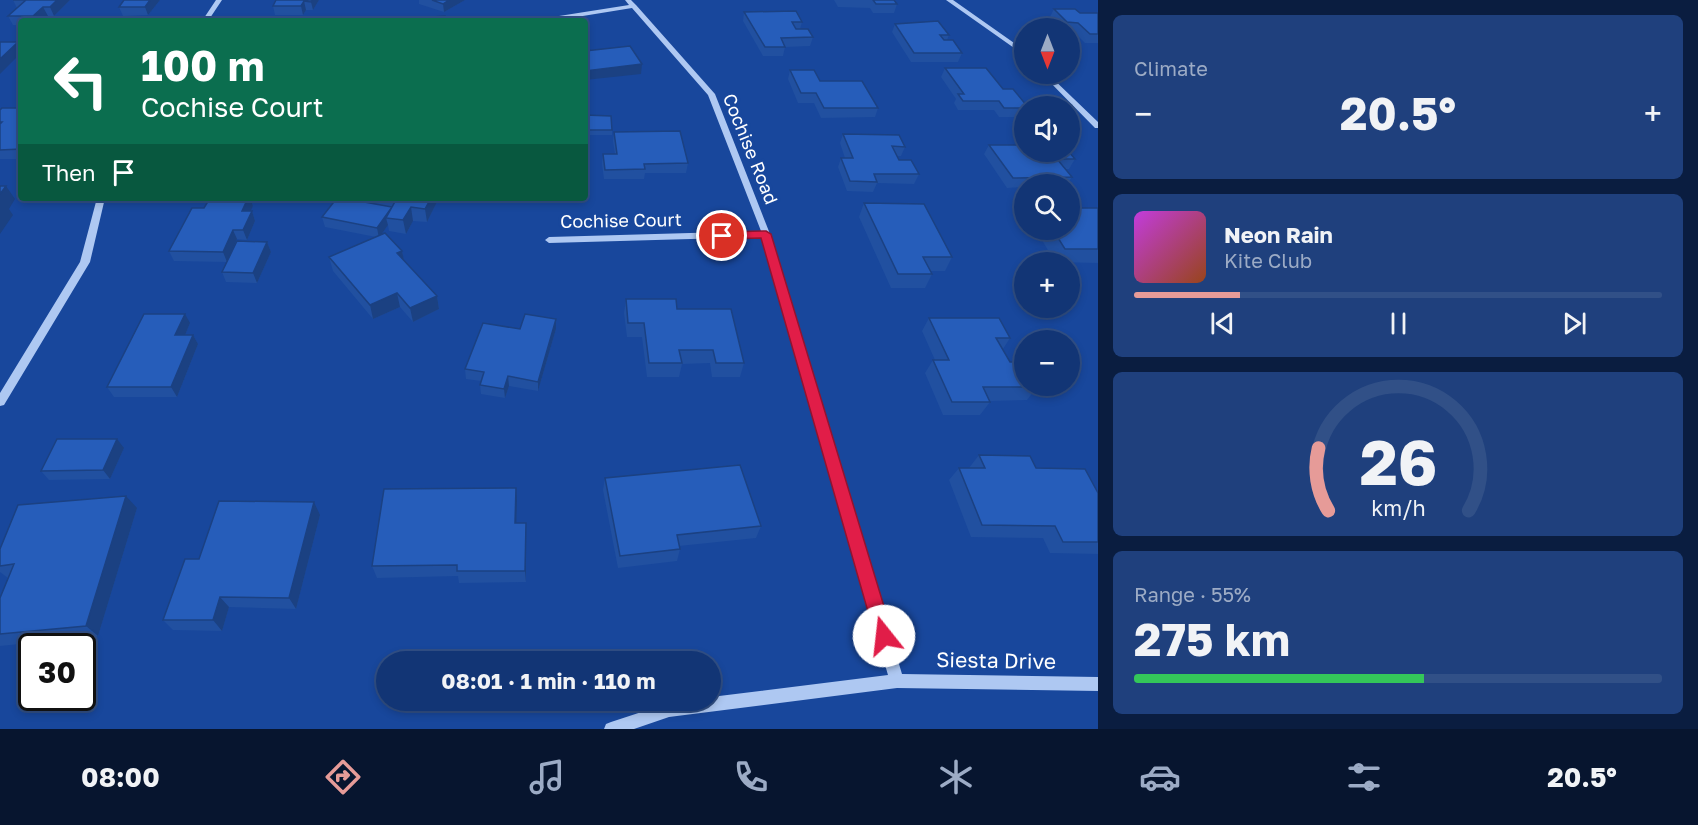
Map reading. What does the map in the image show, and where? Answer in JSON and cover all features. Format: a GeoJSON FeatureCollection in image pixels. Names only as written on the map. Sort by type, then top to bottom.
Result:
{"type":"FeatureCollection","features":[{"type":"Feature","properties":{"kind":"street"},"geometry":{"type":"LineString","coordinates":[[207,18],[219,0]]}},
{"type":"Feature","properties":{"kind":"street"},"geometry":{"type":"LineString","coordinates":[[949,0],[1014,46]]}},
{"type":"Feature","properties":{"kind":"street"},"geometry":{"type":"LineString","coordinates":[[555,18],[631,3]]}},
{"type":"Feature","properties":{"kind":"street","name":"Cochise Road"},"geometry":{"type":"LineString","coordinates":[[631,3],[711,94],[766,234],[897,681]]}},
{"type":"Feature","properties":{"kind":"street"},"geometry":{"type":"LineString","coordinates":[[1055,84],[1098,126]]}},
{"type":"Feature","properties":{"kind":"street"},"geometry":{"type":"LineString","coordinates":[[0,402],[85,262],[100,201]]}},
{"type":"Feature","properties":{"kind":"street","name":"Cochise Court"},"geometry":{"type":"LineString","coordinates":[[549,240],[766,234]]}},
{"type":"Feature","properties":{"kind":"street","name":"Siesta Drive"},"geometry":{"type":"LineString","coordinates":[[611,729],[669,710],[897,681],[1098,684]]}},
{"type":"Feature","properties":{"kind":"building"},"geometry":{"type":"Polygon","coordinates":[[[26,0],[57,0],[50,7],[43,7],[33,16],[8,16],[26,0]]]}},
{"type":"Feature","properties":{"kind":"building"},"geometry":{"type":"Polygon","coordinates":[[[124,0],[150,0],[145,7],[119,7],[124,0]]]}},
{"type":"Feature","properties":{"kind":"building"},"geometry":{"type":"Polygon","coordinates":[[[276,0],[312,0],[311,2],[304,1],[301,6],[273,6],[276,0]]]}},
{"type":"Feature","properties":{"kind":"building"},"geometry":{"type":"Polygon","coordinates":[[[432,0],[449,0],[443,4],[432,0]]]}},
{"type":"Feature","properties":{"kind":"building"},"geometry":{"type":"Polygon","coordinates":[[[873,0],[894,0],[897,4],[876,4],[873,0]]]}},
{"type":"Feature","properties":{"kind":"building"},"geometry":{"type":"Polygon","coordinates":[[[1054,9],[1075,9],[1080,13],[1098,13],[1098,34],[1090,34],[1080,25],[1080,18],[1063,18],[1054,9]]]}},
{"type":"Feature","properties":{"kind":"building"},"geometry":{"type":"Polygon","coordinates":[[[796,11],[802,22],[792,22],[796,29],[808,29],[813,37],[781,38],[785,47],[765,47],[744,12],[796,11]]]}},
{"type":"Feature","properties":{"kind":"building"},"geometry":{"type":"Polygon","coordinates":[[[445,16],[446,18],[420,18],[445,16]]]}},
{"type":"Feature","properties":{"kind":"building"},"geometry":{"type":"Polygon","coordinates":[[[938,21],[949,35],[940,35],[944,40],[953,40],[962,53],[914,53],[895,24],[938,21]]]}},
{"type":"Feature","properties":{"kind":"building"},"geometry":{"type":"Polygon","coordinates":[[[0,42],[18,42],[0,59],[0,42]]]}},
{"type":"Feature","properties":{"kind":"building"},"geometry":{"type":"Polygon","coordinates":[[[630,46],[642,64],[588,71],[588,51],[630,46]]]}},
{"type":"Feature","properties":{"kind":"building"},"geometry":{"type":"Polygon","coordinates":[[[945,68],[986,68],[1003,89],[1013,89],[1019,96],[1014,96],[1014,108],[1004,108],[999,101],[963,101],[958,94],[964,94],[945,68]]]}},
{"type":"Feature","properties":{"kind":"building"},"geometry":{"type":"Polygon","coordinates":[[[790,70],[814,70],[820,81],[862,81],[878,108],[824,108],[816,93],[801,93],[790,70]]]}},
{"type":"Feature","properties":{"kind":"building"},"geometry":{"type":"Polygon","coordinates":[[[18,108],[18,149],[0,150],[0,124],[2,122],[0,122],[0,110],[18,108]]]}},
{"type":"Feature","properties":{"kind":"building"},"geometry":{"type":"Polygon","coordinates":[[[588,115],[611,116],[612,130],[588,130],[588,115]]]}},
{"type":"Feature","properties":{"kind":"building"},"geometry":{"type":"Polygon","coordinates":[[[680,131],[688,163],[644,164],[645,169],[605,170],[603,154],[617,154],[614,132],[680,131]]]}},
{"type":"Feature","properties":{"kind":"building"},"geometry":{"type":"Polygon","coordinates":[[[843,134],[899,135],[905,147],[892,146],[899,160],[911,160],[919,174],[874,174],[877,182],[850,181],[841,158],[853,158],[843,134]]]}},
{"type":"Feature","properties":{"kind":"building"},"geometry":{"type":"Polygon","coordinates":[[[989,145],[1014,145],[1014,162],[1060,162],[1070,174],[1014,174],[1013,178],[989,145]]]}},
{"type":"Feature","properties":{"kind":"building"},"geometry":{"type":"Polygon","coordinates":[[[0,186],[6,186],[0,194],[0,186]]]}},
{"type":"Feature","properties":{"kind":"building"},"geometry":{"type":"Polygon","coordinates":[[[208,201],[247,201],[242,211],[252,211],[243,230],[233,230],[223,252],[169,251],[192,208],[204,208],[208,201]]]}},
{"type":"Feature","properties":{"kind":"building"},"geometry":{"type":"Polygon","coordinates":[[[335,201],[359,201],[392,207],[377,228],[322,217],[335,201]]]}},
{"type":"Feature","properties":{"kind":"building"},"geometry":{"type":"Polygon","coordinates":[[[395,201],[429,201],[425,209],[411,207],[403,220],[386,218],[395,201]]]}},
{"type":"Feature","properties":{"kind":"building"},"geometry":{"type":"Polygon","coordinates":[[[864,203],[924,204],[952,257],[923,257],[932,274],[898,274],[864,203]]]}},
{"type":"Feature","properties":{"kind":"building"},"geometry":{"type":"Polygon","coordinates":[[[1080,208],[1098,208],[1098,249],[1065,249],[1059,240],[1080,240],[1080,208]]]}},
{"type":"Feature","properties":{"kind":"building"},"geometry":{"type":"Polygon","coordinates":[[[385,233],[402,251],[397,253],[437,296],[410,308],[397,293],[370,305],[329,257],[385,233]]]}},
{"type":"Feature","properties":{"kind":"building"},"geometry":{"type":"Polygon","coordinates":[[[237,241],[267,242],[253,273],[222,272],[237,241]]]}},
{"type":"Feature","properties":{"kind":"building"},"geometry":{"type":"Polygon","coordinates":[[[626,299],[676,299],[677,309],[731,309],[744,363],[716,363],[713,350],[679,350],[682,363],[649,363],[644,323],[628,323],[626,299]]]}},
{"type":"Feature","properties":{"kind":"building"},"geometry":{"type":"Polygon","coordinates":[[[144,314],[185,314],[175,335],[193,335],[171,387],[107,387],[144,314]]]}},
{"type":"Feature","properties":{"kind":"building"},"geometry":{"type":"Polygon","coordinates":[[[525,314],[556,319],[538,382],[508,376],[504,389],[480,385],[484,372],[465,369],[483,323],[520,329],[525,314]]]}},
{"type":"Feature","properties":{"kind":"building"},"geometry":{"type":"Polygon","coordinates":[[[929,318],[999,318],[1010,338],[996,338],[1010,362],[1014,362],[1014,387],[983,387],[990,402],[952,402],[933,360],[949,360],[929,318]]]}},
{"type":"Feature","properties":{"kind":"building"},"geometry":{"type":"Polygon","coordinates":[[[57,439],[117,439],[103,470],[41,471],[57,439]]]}},
{"type":"Feature","properties":{"kind":"building"},"geometry":{"type":"Polygon","coordinates":[[[979,455],[1030,456],[1036,468],[1085,469],[1098,493],[1098,542],[1063,542],[1055,526],[982,525],[959,468],[985,468],[979,455]]]}},
{"type":"Feature","properties":{"kind":"building"},"geometry":{"type":"Polygon","coordinates":[[[740,465],[761,526],[677,535],[680,549],[620,556],[605,478],[740,465]]]}},
{"type":"Feature","properties":{"kind":"building"},"geometry":{"type":"Polygon","coordinates":[[[516,488],[515,523],[526,523],[525,571],[457,571],[457,565],[372,566],[384,489],[516,488]]]}},
{"type":"Feature","properties":{"kind":"building"},"geometry":{"type":"Polygon","coordinates":[[[126,496],[86,626],[0,634],[0,598],[14,564],[0,566],[0,549],[18,505],[126,496]]]}},
{"type":"Feature","properties":{"kind":"building"},"geometry":{"type":"Polygon","coordinates":[[[219,501],[314,502],[289,598],[220,597],[213,620],[163,620],[185,559],[199,559],[219,501]]]}},
{"type":"Feature","properties":{"kind":"route"},"geometry":{"type":"LineString","coordinates":[[722,236],[766,234],[884,636]]}}]}
